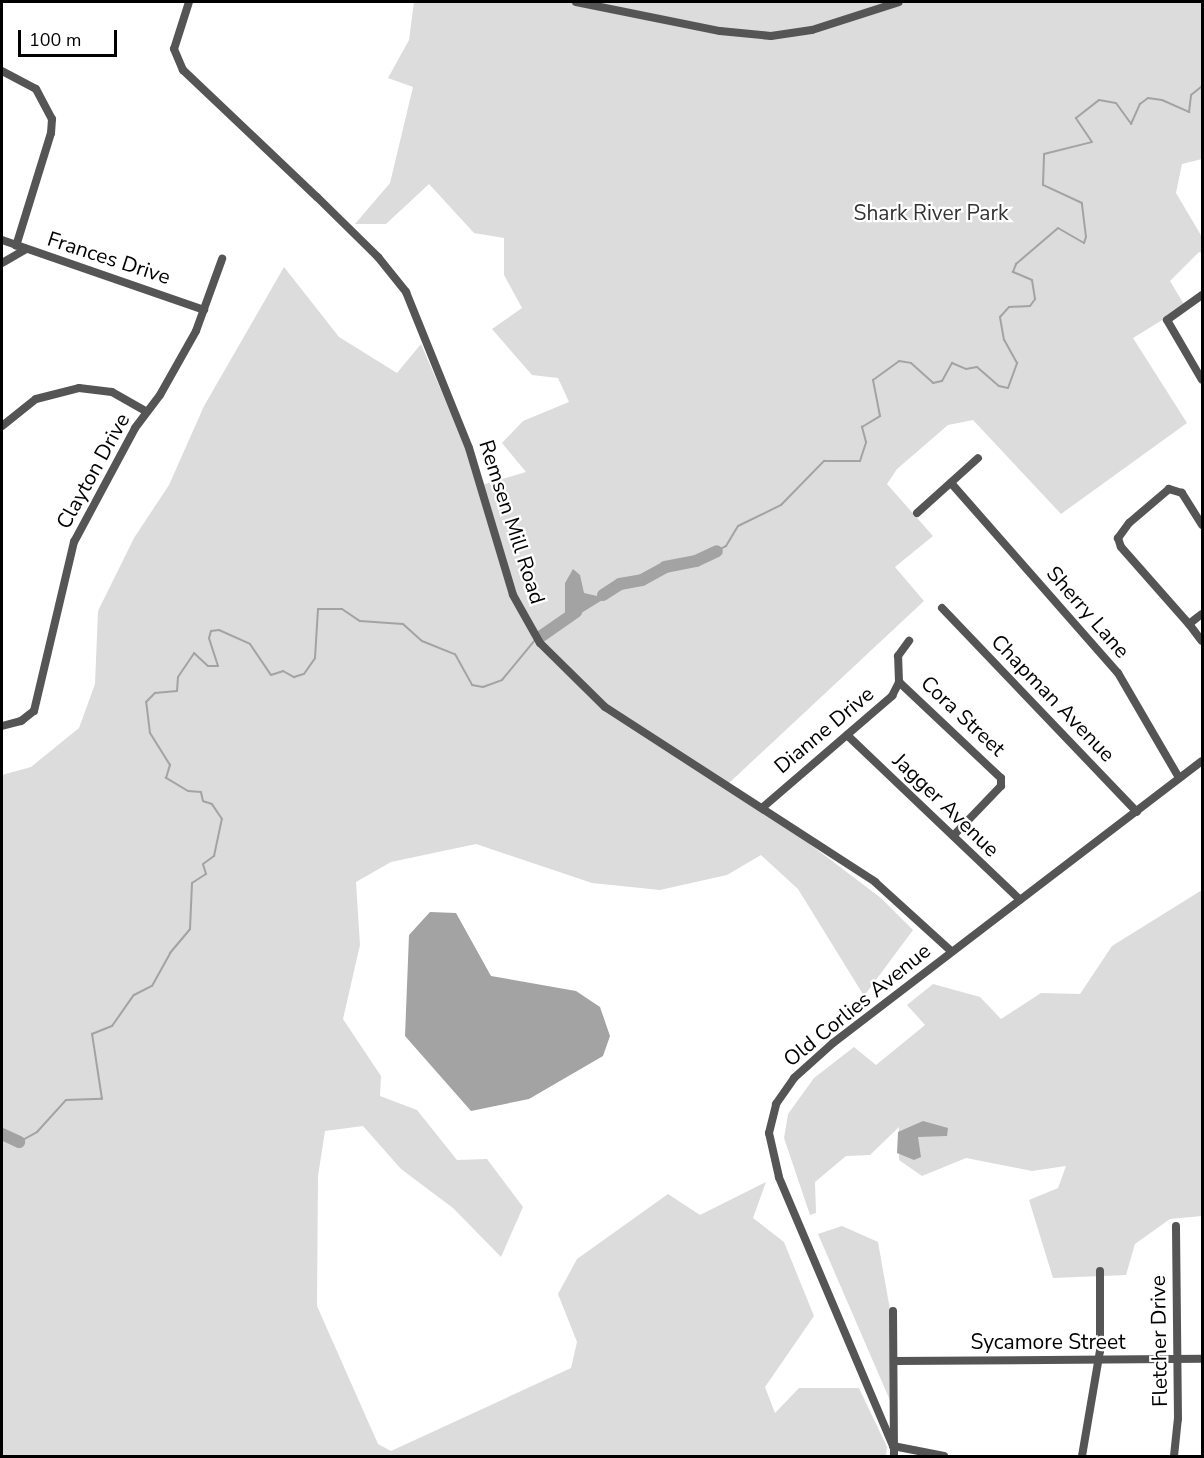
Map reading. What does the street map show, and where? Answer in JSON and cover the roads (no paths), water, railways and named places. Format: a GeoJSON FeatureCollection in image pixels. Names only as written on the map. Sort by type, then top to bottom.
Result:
{"type":"FeatureCollection","features":[{"type":"Feature","properties":{"kind":"street","name":"Remsen Mill Road"},"geometry":{"type":"LineString","coordinates":[[189,2],[174,48],[175,58],[183,70],[378,257],[416,311],[469,448],[513,595],[540,643],[605,707],[875,882],[951,951]]}},
{"type":"Feature","properties":{"kind":"street"},"geometry":{"type":"LineString","coordinates":[[576,2],[720,31],[771,36],[812,30],[899,2]]}},
{"type":"Feature","properties":{"kind":"street"},"geometry":{"type":"LineString","coordinates":[[2,71],[36,89],[52,119],[16,246]]}},
{"type":"Feature","properties":{"kind":"street","name":"Frances Drive"},"geometry":{"type":"LineString","coordinates":[[2,240],[204,310]]}},
{"type":"Feature","properties":{"kind":"street"},"geometry":{"type":"LineString","coordinates":[[2,263],[26,249]]}},
{"type":"Feature","properties":{"kind":"street","name":"Clayton Drive"},"geometry":{"type":"LineString","coordinates":[[2,726],[21,722],[32,713],[74,542],[147,412],[180,362],[204,310],[222,259]]}},
{"type":"Feature","properties":{"kind":"street"},"geometry":{"type":"LineString","coordinates":[[1203,295],[1167,320],[1203,380]]}},
{"type":"Feature","properties":{"kind":"street"},"geometry":{"type":"LineString","coordinates":[[2,426],[36,399],[73,389],[112,392],[147,412]]}},
{"type":"Feature","properties":{"kind":"street"},"geometry":{"type":"LineString","coordinates":[[917,513],[978,458]]}},
{"type":"Feature","properties":{"kind":"street","name":"Sherry Lane"},"geometry":{"type":"LineString","coordinates":[[951,483],[1118,673],[1179,778]]}},
{"type":"Feature","properties":{"kind":"street"},"geometry":{"type":"LineString","coordinates":[[1203,525],[1182,493],[1169,489],[1129,523],[1119,538],[1120,547],[1203,641]]}},
{"type":"Feature","properties":{"kind":"street","name":"Chapman Avenue"},"geometry":{"type":"LineString","coordinates":[[942,608],[1137,812]]}},
{"type":"Feature","properties":{"kind":"street"},"geometry":{"type":"LineString","coordinates":[[1189,624],[1203,614]]}},
{"type":"Feature","properties":{"kind":"street","name":"Dianne Drive"},"geometry":{"type":"LineString","coordinates":[[762,808],[892,696],[898,682],[897,662],[909,641]]}},
{"type":"Feature","properties":{"kind":"street","name":"Cora Street"},"geometry":{"type":"LineString","coordinates":[[898,682],[1001,778],[1001,786],[953,836]]}},
{"type":"Feature","properties":{"kind":"street","name":"Jagger Avenue"},"geometry":{"type":"LineString","coordinates":[[848,735],[1020,900]]}},
{"type":"Feature","properties":{"kind":"street","name":"Old Corlies Avenue"},"geometry":{"type":"LineString","coordinates":[[893,1446],[789,1207],[774,1161],[770,1126],[780,1097],[811,1061],[951,951],[1203,761]]}},
{"type":"Feature","properties":{"kind":"street","name":"Fletcher Drive"},"geometry":{"type":"LineString","coordinates":[[1174,1456],[1177,1360],[1176,1226]]}},
{"type":"Feature","properties":{"kind":"street"},"geometry":{"type":"LineString","coordinates":[[1082,1456],[1099,1360],[1100,1271]]}},
{"type":"Feature","properties":{"kind":"street","name":"Old Corlies Avenue"},"geometry":{"type":"LineString","coordinates":[[893,1311],[894,1456]]}},
{"type":"Feature","properties":{"kind":"street","name":"Sycamore Street"},"geometry":{"type":"LineString","coordinates":[[894,1361],[1203,1359]]}},
{"type":"Feature","properties":{"kind":"street"},"geometry":{"type":"LineString","coordinates":[[893,1446],[944,1456]]}},
{"type":"Feature","properties":{"kind":"waterway"},"geometry":{"type":"LineString","coordinates":[[615,586],[699,561],[726,546],[738,526],[781,505],[824,461],[860,461],[866,442],[862,427],[880,416],[873,380],[899,361],[911,363],[933,383],[942,381],[952,363],[966,369],[977,367],[999,386],[1008,388],[1017,363],[1004,340],[1000,317],[1009,307],[1030,306],[1035,299],[1032,280],[1013,272],[1016,264],[1058,228],[1084,243],[1086,237],[1082,203],[1043,185],[1044,154],[1092,142],[1076,118],[1099,100],[1116,103],[1131,124],[1140,104],[1148,98],[1162,100],[1189,112],[1191,95],[1202,86]]}},
{"type":"Feature","properties":{"kind":"waterway"},"geometry":{"type":"LineString","coordinates":[[603,595],[620,584],[642,580],[665,567],[696,561],[717,551]]}},
{"type":"Feature","properties":{"kind":"waterway"},"geometry":{"type":"LineString","coordinates":[[19,1142],[37,1132],[66,1100],[102,1099],[92,1034],[112,1026],[134,995],[152,986],[170,953],[190,929],[192,883],[206,874],[203,864],[214,856],[222,819],[212,804],[203,801],[201,792],[188,791],[166,778],[170,765],[150,733],[146,702],[155,693],[177,691],[178,677],[194,653],[208,666],[218,666],[209,638],[211,631],[219,630],[250,644],[271,675],[283,671],[294,677],[304,674],[315,658],[318,609],[342,609],[360,621],[403,624],[422,641],[455,654],[472,685],[483,687],[502,680],[535,640]]}},
{"type":"Feature","properties":{"kind":"waterway"},"geometry":{"type":"LineString","coordinates":[[540,637],[576,612]]}},
{"type":"Feature","properties":{"kind":"waterway"},"geometry":{"type":"LineString","coordinates":[[2,1134],[19,1142]]}},
{"type":"Feature","properties":{"kind":"park label","name":"Shark River Park"},"geometry":{"type":"Point","coordinates":[931,213]}}]}
